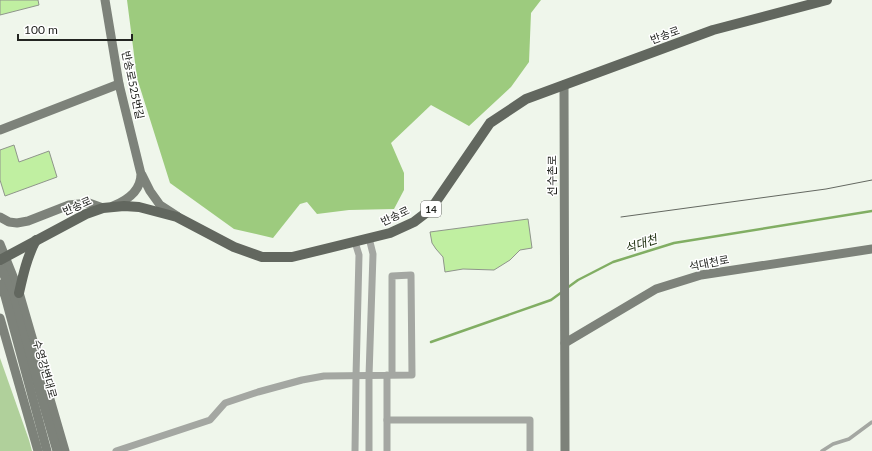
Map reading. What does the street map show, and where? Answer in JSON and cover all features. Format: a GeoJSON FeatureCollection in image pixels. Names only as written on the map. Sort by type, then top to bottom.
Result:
{"type":"FeatureCollection","features":[{"type":"Feature","properties":{"kind":"main road","name":"반송로525번길"},"geometry":{"type":"LineString","coordinates":[[105,0],[120,84],[141,174],[154,199],[160,205],[185,221]]}},
{"type":"Feature","properties":{"kind":"main road","name":"반송로"},"geometry":{"type":"LineString","coordinates":[[2,261],[36,240],[86,214],[107,208],[140,207],[177,217],[234,247],[262,257],[292,258],[390,233],[414,222],[431,209],[490,123],[526,99],[713,30],[821,1]]}},
{"type":"Feature","properties":{"kind":"main road"},"geometry":{"type":"LineString","coordinates":[[0,130],[120,84]]}},
{"type":"Feature","properties":{"kind":"main road","name":"선수촌로"},"geometry":{"type":"LineString","coordinates":[[564,85],[564,267],[566,343]]}},
{"type":"Feature","properties":{"kind":"main road"},"geometry":{"type":"LineString","coordinates":[[0,217],[9,222],[17,223],[28,221],[69,205],[89,203],[107,208],[127,199],[137,190],[141,182],[141,174]]}},
{"type":"Feature","properties":{"kind":"main road"},"geometry":{"type":"LineString","coordinates":[[15,293],[36,240]]}},
{"type":"Feature","properties":{"kind":"main road"},"geometry":{"type":"LineString","coordinates":[[0,244],[2,261],[15,293],[66,451]]}},
{"type":"Feature","properties":{"kind":"main road","name":"석대천로"},"geometry":{"type":"LineString","coordinates":[[566,343],[656,289],[701,275],[872,249]]}},
{"type":"Feature","properties":{"kind":"main road"},"geometry":{"type":"LineString","coordinates":[[0,284],[7,304],[48,451]]}},
{"type":"Feature","properties":{"kind":"main road","name":"수영강변대로"},"geometry":{"type":"LineString","coordinates":[[15,293],[57,451]]}},
{"type":"Feature","properties":{"kind":"main road"},"geometry":{"type":"LineString","coordinates":[[0,318],[38,451]]}},
{"type":"Feature","properties":{"kind":"main road"},"geometry":{"type":"LineString","coordinates":[[565,451],[566,343]]}},
{"type":"Feature","properties":{"kind":"street"},"geometry":{"type":"LineString","coordinates":[[369,238],[373,254],[369,376],[369,451]]}},
{"type":"Feature","properties":{"kind":"street"},"geometry":{"type":"LineString","coordinates":[[355,242],[359,256],[355,451]]}},
{"type":"Feature","properties":{"kind":"street"},"geometry":{"type":"LineString","coordinates":[[116,451],[210,420],[226,403],[258,392],[302,380],[324,376],[369,376],[390,375],[412,375],[411,275],[392,276],[390,375],[387,420],[387,451]]}},
{"type":"Feature","properties":{"kind":"street"},"geometry":{"type":"LineString","coordinates":[[387,420],[530,420],[530,451]]}},
{"type":"Feature","properties":{"kind":"lane"},"geometry":{"type":"LineString","coordinates":[[822,451],[833,444],[849,439],[872,422]]}},
{"type":"Feature","properties":{"kind":"green space"},"geometry":{"type":"Polygon","coordinates":[[[127,0],[541,0],[531,13],[529,62],[511,87],[469,126],[431,105],[391,143],[404,173],[404,190],[394,209],[349,210],[317,214],[307,202],[300,204],[273,238],[234,229],[170,183],[137,78],[127,0]]]}},
{"type":"Feature","properties":{"kind":"green space"},"geometry":{"type":"Polygon","coordinates":[[[0,358],[29,440],[32,451],[0,451],[0,358]]]}},
{"type":"Feature","properties":{"kind":"building"},"geometry":{"type":"Polygon","coordinates":[[[0,0],[38,0],[39,5],[0,15],[0,0]]]}},
{"type":"Feature","properties":{"kind":"building"},"geometry":{"type":"Polygon","coordinates":[[[14,145],[19,162],[49,151],[57,177],[5,196],[0,180],[0,150],[14,145]]]}},
{"type":"Feature","properties":{"kind":"building"},"geometry":{"type":"Polygon","coordinates":[[[528,219],[532,248],[520,250],[510,260],[494,270],[463,269],[445,272],[443,257],[432,243],[430,232],[528,219]]]}},
{"type":"Feature","properties":{"kind":"waterway","name":"석대천"},"geometry":{"type":"LineString","coordinates":[[567,288],[578,280],[613,262],[674,243],[872,211]]}},
{"type":"Feature","properties":{"kind":"waterway","name":"석대천"},"geometry":{"type":"LineString","coordinates":[[431,342],[551,300],[562,292]]}},
{"type":"Feature","properties":{"kind":"tram line"},"geometry":{"type":"LineString","coordinates":[[621,217],[826,189],[872,180]]}}]}
